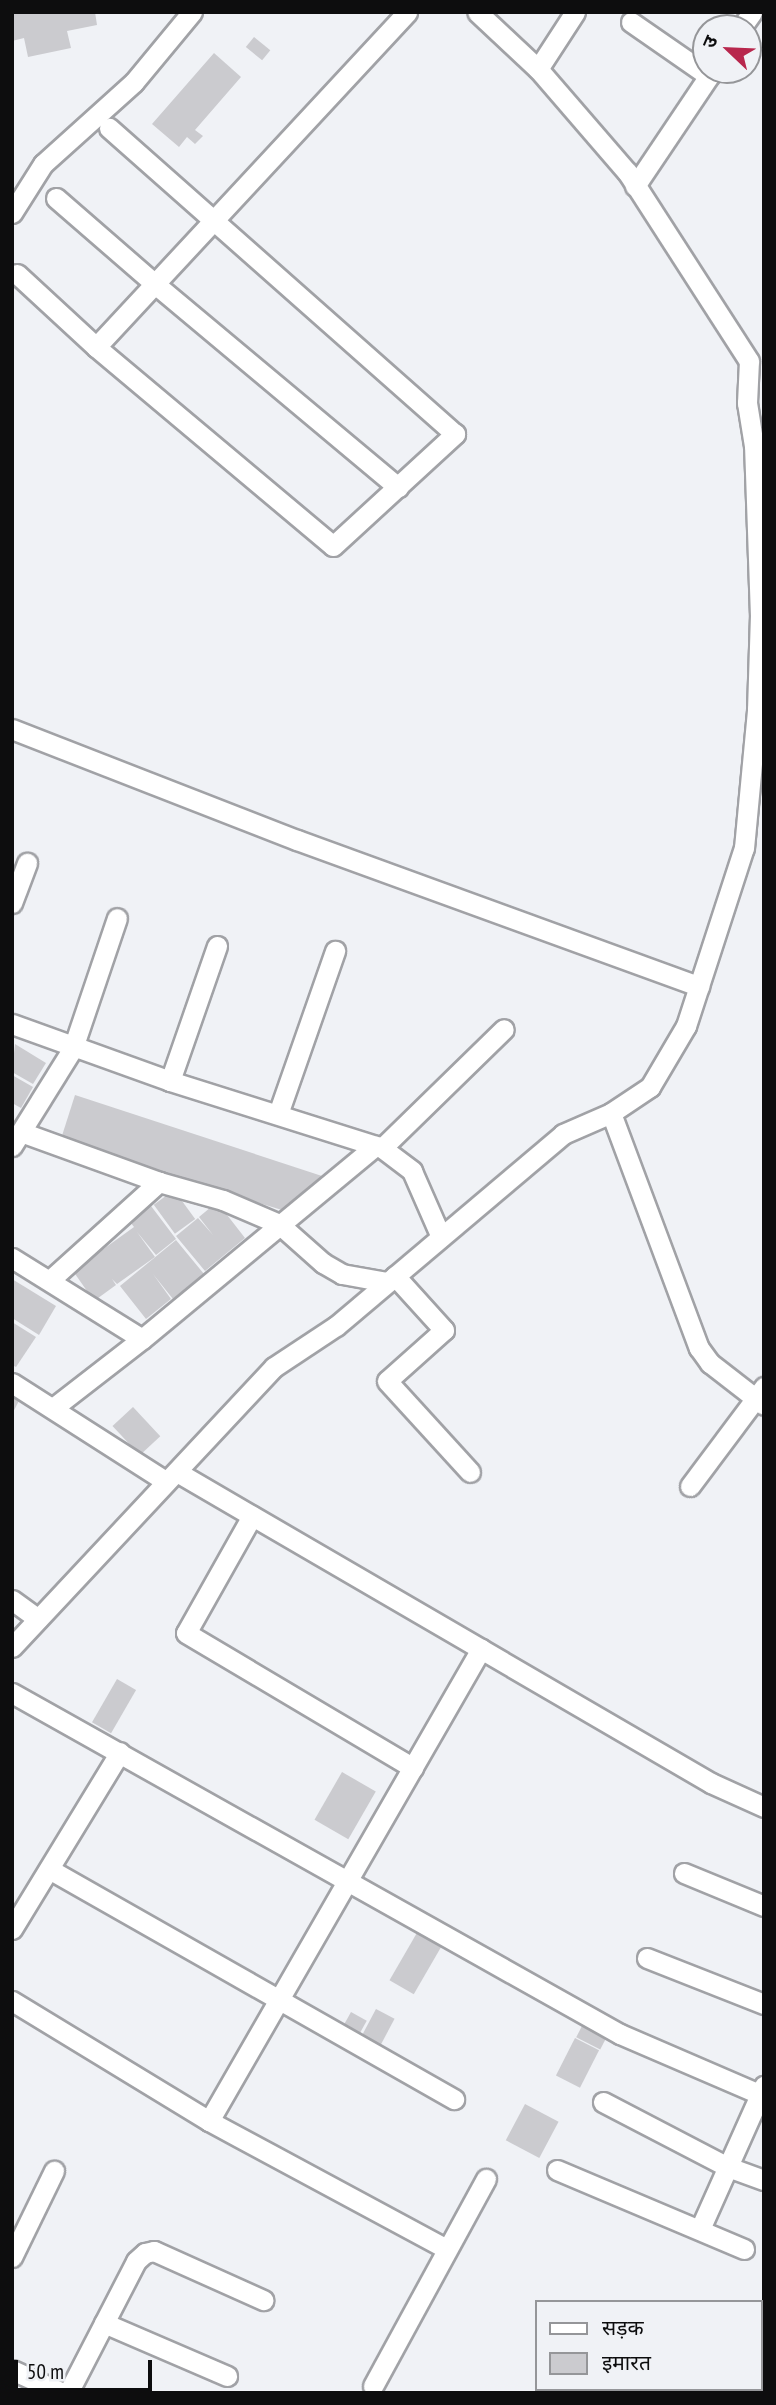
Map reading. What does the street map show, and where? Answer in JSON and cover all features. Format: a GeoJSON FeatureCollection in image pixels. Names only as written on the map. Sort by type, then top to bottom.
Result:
{"type":"FeatureCollection","features":[{"type":"Feature","properties":{"kind":"street"},"geometry":{"type":"LineString","coordinates":[[12,213],[43,164],[134,82],[192,12]]}},
{"type":"Feature","properties":{"kind":"street"},"geometry":{"type":"LineString","coordinates":[[96,347],[407,12]]}},
{"type":"Feature","properties":{"kind":"street"},"geometry":{"type":"LineString","coordinates":[[12,1647],[274,1367],[336,1326],[563,1133],[611,1113],[650,1087],[685,1026],[744,848],[757,710],[760,616],[754,446],[747,403],[756,362],[627,172],[538,69],[477,12]]}},
{"type":"Feature","properties":{"kind":"street"},"geometry":{"type":"LineString","coordinates":[[538,69],[575,12]]}},
{"type":"Feature","properties":{"kind":"street"},"geometry":{"type":"LineString","coordinates":[[631,22],[692,61]]}},
{"type":"Feature","properties":{"kind":"street"},"geometry":{"type":"LineString","coordinates":[[635,186],[704,84]]}},
{"type":"Feature","properties":{"kind":"street"},"geometry":{"type":"LineString","coordinates":[[17,274],[96,347],[333,546],[455,434],[109,128]]}},
{"type":"Feature","properties":{"kind":"street"},"geometry":{"type":"LineString","coordinates":[[56,198],[398,487]]}},
{"type":"Feature","properties":{"kind":"street"},"geometry":{"type":"LineString","coordinates":[[12,729],[297,840],[699,986]]}},
{"type":"Feature","properties":{"kind":"street"},"geometry":{"type":"LineString","coordinates":[[12,903],[27,863]]}},
{"type":"Feature","properties":{"kind":"street"},"geometry":{"type":"LineString","coordinates":[[117,918],[73,1048],[16,1139],[223,1200],[279,1224],[323,1264],[342,1274],[391,1279],[443,1330],[387,1381],[470,1472]]}},
{"type":"Feature","properties":{"kind":"street"},"geometry":{"type":"LineString","coordinates":[[170,1081],[217,946]]}},
{"type":"Feature","properties":{"kind":"street"},"geometry":{"type":"LineString","coordinates":[[278,1114],[335,951]]}},
{"type":"Feature","properties":{"kind":"street"},"geometry":{"type":"LineString","coordinates":[[12,1024],[170,1081],[378,1147],[412,1171],[441,1237]]}},
{"type":"Feature","properties":{"kind":"street"},"geometry":{"type":"LineString","coordinates":[[53,1408],[378,1147],[504,1029]]}},
{"type":"Feature","properties":{"kind":"street"},"geometry":{"type":"LineString","coordinates":[[611,1113],[699,1348],[710,1363],[761,1397],[690,1486]]}},
{"type":"Feature","properties":{"kind":"street"},"geometry":{"type":"LineString","coordinates":[[50,1280],[159,1182]]}},
{"type":"Feature","properties":{"kind":"street"},"geometry":{"type":"LineString","coordinates":[[12,1258],[142,1339]]}},
{"type":"Feature","properties":{"kind":"street"},"geometry":{"type":"LineString","coordinates":[[12,1383],[171,1477],[252,1516],[711,1783],[764,1807]]}},
{"type":"Feature","properties":{"kind":"street"},"geometry":{"type":"LineString","coordinates":[[252,1516],[186,1633],[412,1768]]}},
{"type":"Feature","properties":{"kind":"street"},"geometry":{"type":"LineString","coordinates":[[12,1600],[38,1619]]}},
{"type":"Feature","properties":{"kind":"street"},"geometry":{"type":"LineString","coordinates":[[209,2121],[481,1649]]}},
{"type":"Feature","properties":{"kind":"street"},"geometry":{"type":"LineString","coordinates":[[12,1693],[620,2034],[762,2092],[700,2229]]}},
{"type":"Feature","properties":{"kind":"street"},"geometry":{"type":"LineString","coordinates":[[12,1930],[120,1752]]}},
{"type":"Feature","properties":{"kind":"street"},"geometry":{"type":"LineString","coordinates":[[49,1869],[454,2099]]}},
{"type":"Feature","properties":{"kind":"street"},"geometry":{"type":"LineString","coordinates":[[684,1873],[764,1906]]}},
{"type":"Feature","properties":{"kind":"street"},"geometry":{"type":"LineString","coordinates":[[647,1958],[764,2004]]}},
{"type":"Feature","properties":{"kind":"street"},"geometry":{"type":"LineString","coordinates":[[12,2001],[209,2121],[447,2249]]}},
{"type":"Feature","properties":{"kind":"street"},"geometry":{"type":"LineString","coordinates":[[603,2102],[728,2167],[764,2180]]}},
{"type":"Feature","properties":{"kind":"street"},"geometry":{"type":"LineString","coordinates":[[557,2169],[744,2249]]}},
{"type":"Feature","properties":{"kind":"street"},"geometry":{"type":"LineString","coordinates":[[12,2257],[54,2171]]}},
{"type":"Feature","properties":{"kind":"street"},"geometry":{"type":"LineString","coordinates":[[373,2386],[486,2179]]}},
{"type":"Feature","properties":{"kind":"street"},"geometry":{"type":"LineString","coordinates":[[12,2370],[65,2393],[136,2261],[145,2253],[154,2252],[262,2300]]}},
{"type":"Feature","properties":{"kind":"street"},"geometry":{"type":"LineString","coordinates":[[104,2323],[227,2376]]}},
{"type":"Feature","properties":{"kind":"building"},"geometry":{"type":"Polygon","coordinates":[[[12,12],[95,12],[97,25],[67,31],[71,48],[28,57],[24,38],[12,41],[12,12]]]}},
{"type":"Feature","properties":{"kind":"building"},"geometry":{"type":"Polygon","coordinates":[[[254,37],[270,50],[262,60],[246,47],[254,37]]]}},
{"type":"Feature","properties":{"kind":"building"},"geometry":{"type":"Polygon","coordinates":[[[214,53],[241,77],[195,130],[203,136],[195,144],[187,137],[179,147],[152,124],[214,53]]]}},
{"type":"Feature","properties":{"kind":"building"},"geometry":{"type":"Polygon","coordinates":[[[15,1044],[46,1063],[33,1084],[12,1072],[15,1044]]]}},
{"type":"Feature","properties":{"kind":"building"},"geometry":{"type":"Polygon","coordinates":[[[12,1075],[33,1087],[21,1108],[12,1103],[12,1075]]]}},
{"type":"Feature","properties":{"kind":"building"},"geometry":{"type":"Polygon","coordinates":[[[75,1095],[325,1177],[282,1210],[60,1142],[75,1095]]]}},
{"type":"Feature","properties":{"kind":"building"},"geometry":{"type":"Polygon","coordinates":[[[174,1190],[195,1219],[175,1234],[154,1205],[174,1190]]]}},
{"type":"Feature","properties":{"kind":"building"},"geometry":{"type":"Polygon","coordinates":[[[148,1202],[176,1239],[156,1255],[137,1232],[155,1257],[117,1284],[112,1279],[116,1285],[94,1301],[73,1271],[134,1227],[127,1218],[148,1202]]]}},
{"type":"Feature","properties":{"kind":"building"},"geometry":{"type":"Polygon","coordinates":[[[217,1202],[245,1238],[205,1271],[176,1236],[198,1218],[213,1235],[199,1217],[217,1202]]]}},
{"type":"Feature","properties":{"kind":"building"},"geometry":{"type":"Polygon","coordinates":[[[176,1240],[204,1274],[173,1299],[153,1274],[171,1299],[146,1319],[120,1286],[176,1240]]]}},
{"type":"Feature","properties":{"kind":"building"},"geometry":{"type":"Polygon","coordinates":[[[12,1279],[56,1306],[39,1335],[12,1318],[12,1279]]]}},
{"type":"Feature","properties":{"kind":"building"},"geometry":{"type":"Polygon","coordinates":[[[12,1322],[36,1337],[16,1367],[12,1365],[12,1322]]]}},
{"type":"Feature","properties":{"kind":"building"},"geometry":{"type":"Polygon","coordinates":[[[12,1395],[20,1399],[12,1414],[12,1395]]]}},
{"type":"Feature","properties":{"kind":"building"},"geometry":{"type":"Polygon","coordinates":[[[133,1407],[160,1436],[140,1455],[113,1426],[133,1407]]]}},
{"type":"Feature","properties":{"kind":"building"},"geometry":{"type":"Polygon","coordinates":[[[117,1679],[136,1690],[111,1733],[92,1722],[117,1679]]]}},
{"type":"Feature","properties":{"kind":"building"},"geometry":{"type":"Polygon","coordinates":[[[342,1772],[376,1792],[348,1839],[314,1820],[342,1772]]]}},
{"type":"Feature","properties":{"kind":"building"},"geometry":{"type":"Polygon","coordinates":[[[418,1931],[442,1945],[414,1994],[390,1980],[418,1931]]]}},
{"type":"Feature","properties":{"kind":"building"},"geometry":{"type":"Polygon","coordinates":[[[376,2009],[395,2019],[380,2046],[361,2036],[376,2009]]]}},
{"type":"Feature","properties":{"kind":"building"},"geometry":{"type":"Polygon","coordinates":[[[351,2012],[367,2021],[358,2036],[342,2028],[351,2012]]]}},
{"type":"Feature","properties":{"kind":"building"},"geometry":{"type":"Polygon","coordinates":[[[583,2024],[607,2036],[600,2050],[576,2037],[583,2024]]]}},
{"type":"Feature","properties":{"kind":"building"},"geometry":{"type":"Polygon","coordinates":[[[575,2038],[599,2050],[580,2088],[556,2075],[575,2038]]]}},
{"type":"Feature","properties":{"kind":"building"},"geometry":{"type":"Polygon","coordinates":[[[525,2104],[559,2122],[539,2158],[506,2140],[525,2104]]]}}]}
